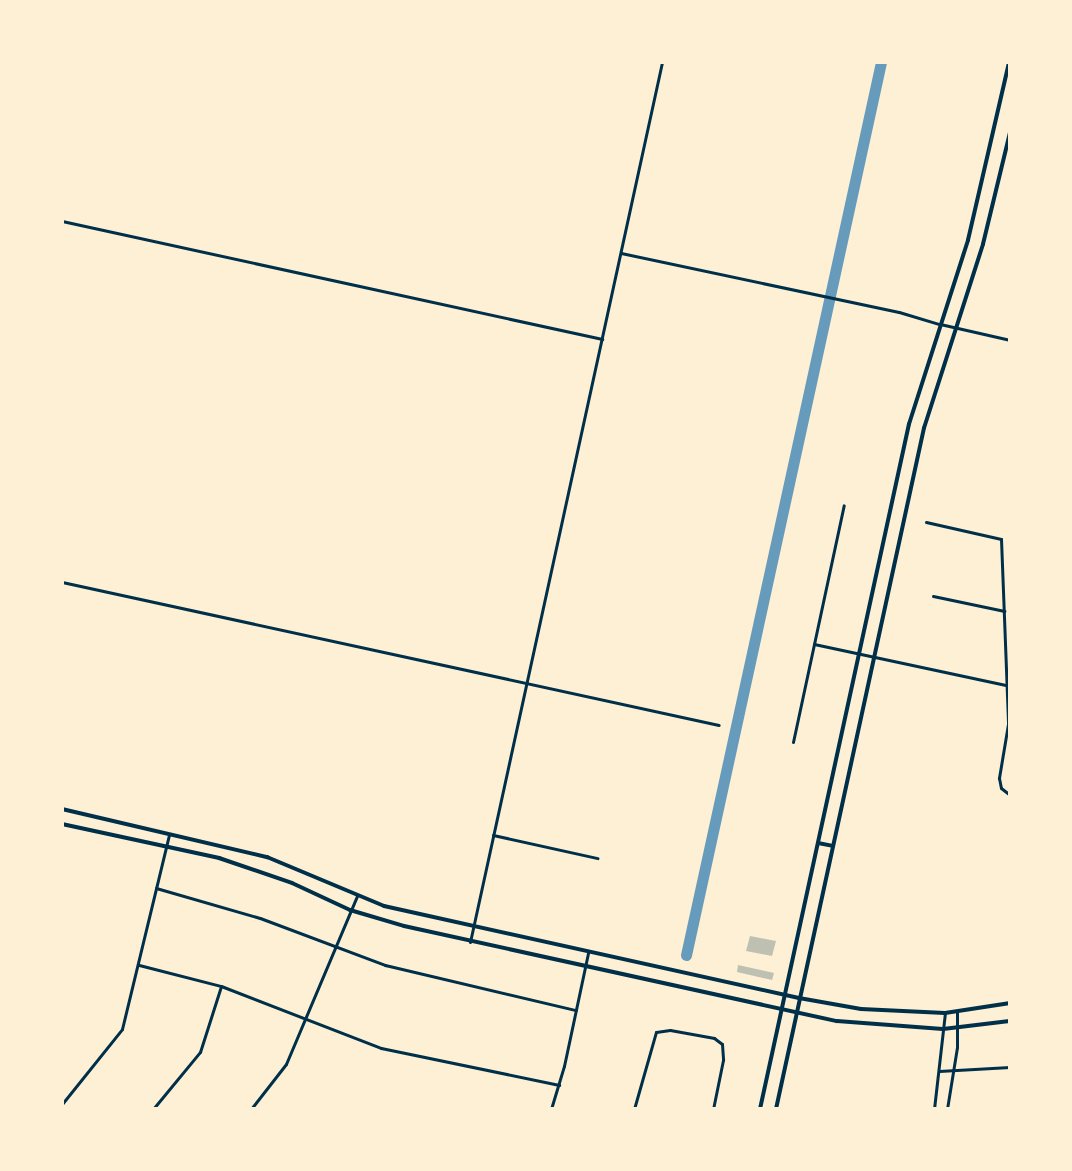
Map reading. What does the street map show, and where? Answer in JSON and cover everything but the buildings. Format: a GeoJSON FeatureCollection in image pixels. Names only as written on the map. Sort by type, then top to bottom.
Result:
{"type":"FeatureCollection","features":[{"type":"Feature","properties":{"kind":"main road"},"geometry":{"type":"LineString","coordinates":[[760,1109],[909,424],[972,226],[1009,62]]}},
{"type":"Feature","properties":{"kind":"main road"},"geometry":{"type":"LineString","coordinates":[[776,1109],[924,428],[983,244],[1010,132]]}},
{"type":"Feature","properties":{"kind":"main road"},"geometry":{"type":"LineString","coordinates":[[62,809],[267,857],[357,895],[473,928],[799,998],[861,1009],[945,1013],[1010,1003]]}},
{"type":"Feature","properties":{"kind":"main road"},"geometry":{"type":"LineString","coordinates":[[62,824],[255,870],[350,910],[470,942],[782,1010],[865,1025],[943,1029],[1010,1021]]}},
{"type":"Feature","properties":{"kind":"main road"},"geometry":{"type":"LineString","coordinates":[[818,843],[833,846]]}},
{"type":"Feature","properties":{"kind":"street"},"geometry":{"type":"LineString","coordinates":[[470,942],[662,62]]}},
{"type":"Feature","properties":{"kind":"street"},"geometry":{"type":"LineString","coordinates":[[62,221],[602,339]]}},
{"type":"Feature","properties":{"kind":"street"},"geometry":{"type":"LineString","coordinates":[[621,253],[839,299],[1010,340]]}},
{"type":"Feature","properties":{"kind":"street"},"geometry":{"type":"LineString","coordinates":[[793,742],[844,505]]}},
{"type":"Feature","properties":{"kind":"street"},"geometry":{"type":"LineString","coordinates":[[926,522],[1001,539],[1008,724],[999,778],[1001,788],[1010,795]]}},
{"type":"Feature","properties":{"kind":"street"},"geometry":{"type":"LineString","coordinates":[[62,582],[719,725]]}},
{"type":"Feature","properties":{"kind":"street"},"geometry":{"type":"LineString","coordinates":[[933,596],[1004,611]]}},
{"type":"Feature","properties":{"kind":"street"},"geometry":{"type":"LineString","coordinates":[[814,644],[1007,686]]}},
{"type":"Feature","properties":{"kind":"street"},"geometry":{"type":"LineString","coordinates":[[62,1104],[122,1029],[169,834]]}},
{"type":"Feature","properties":{"kind":"street"},"geometry":{"type":"LineString","coordinates":[[493,835],[597,858]]}},
{"type":"Feature","properties":{"kind":"street"},"geometry":{"type":"LineString","coordinates":[[156,888],[260,918],[333,948],[420,975],[576,1010]]}},
{"type":"Feature","properties":{"kind":"street"},"geometry":{"type":"LineString","coordinates":[[251,1109],[286,1064],[357,895]]}},
{"type":"Feature","properties":{"kind":"street"},"geometry":{"type":"LineString","coordinates":[[551,1109],[588,953]]}},
{"type":"Feature","properties":{"kind":"street"},"geometry":{"type":"LineString","coordinates":[[139,965],[221,986],[381,1048],[559,1085]]}},
{"type":"Feature","properties":{"kind":"street"},"geometry":{"type":"LineString","coordinates":[[153,1109],[200,1052],[221,986]]}},
{"type":"Feature","properties":{"kind":"street"},"geometry":{"type":"LineString","coordinates":[[947,1109],[957,1012]]}},
{"type":"Feature","properties":{"kind":"street"},"geometry":{"type":"LineString","coordinates":[[934,1109],[945,1013]]}},
{"type":"Feature","properties":{"kind":"street"},"geometry":{"type":"LineString","coordinates":[[634,1109],[656,1032],[675,1030],[714,1038],[724,1049],[713,1109]]}},
{"type":"Feature","properties":{"kind":"street"},"geometry":{"type":"LineString","coordinates":[[939,1071],[953,1073],[1010,1067]]}},
{"type":"Feature","properties":{"kind":"waterway"},"geometry":{"type":"LineString","coordinates":[[686,955],[881,62]]}}]}
